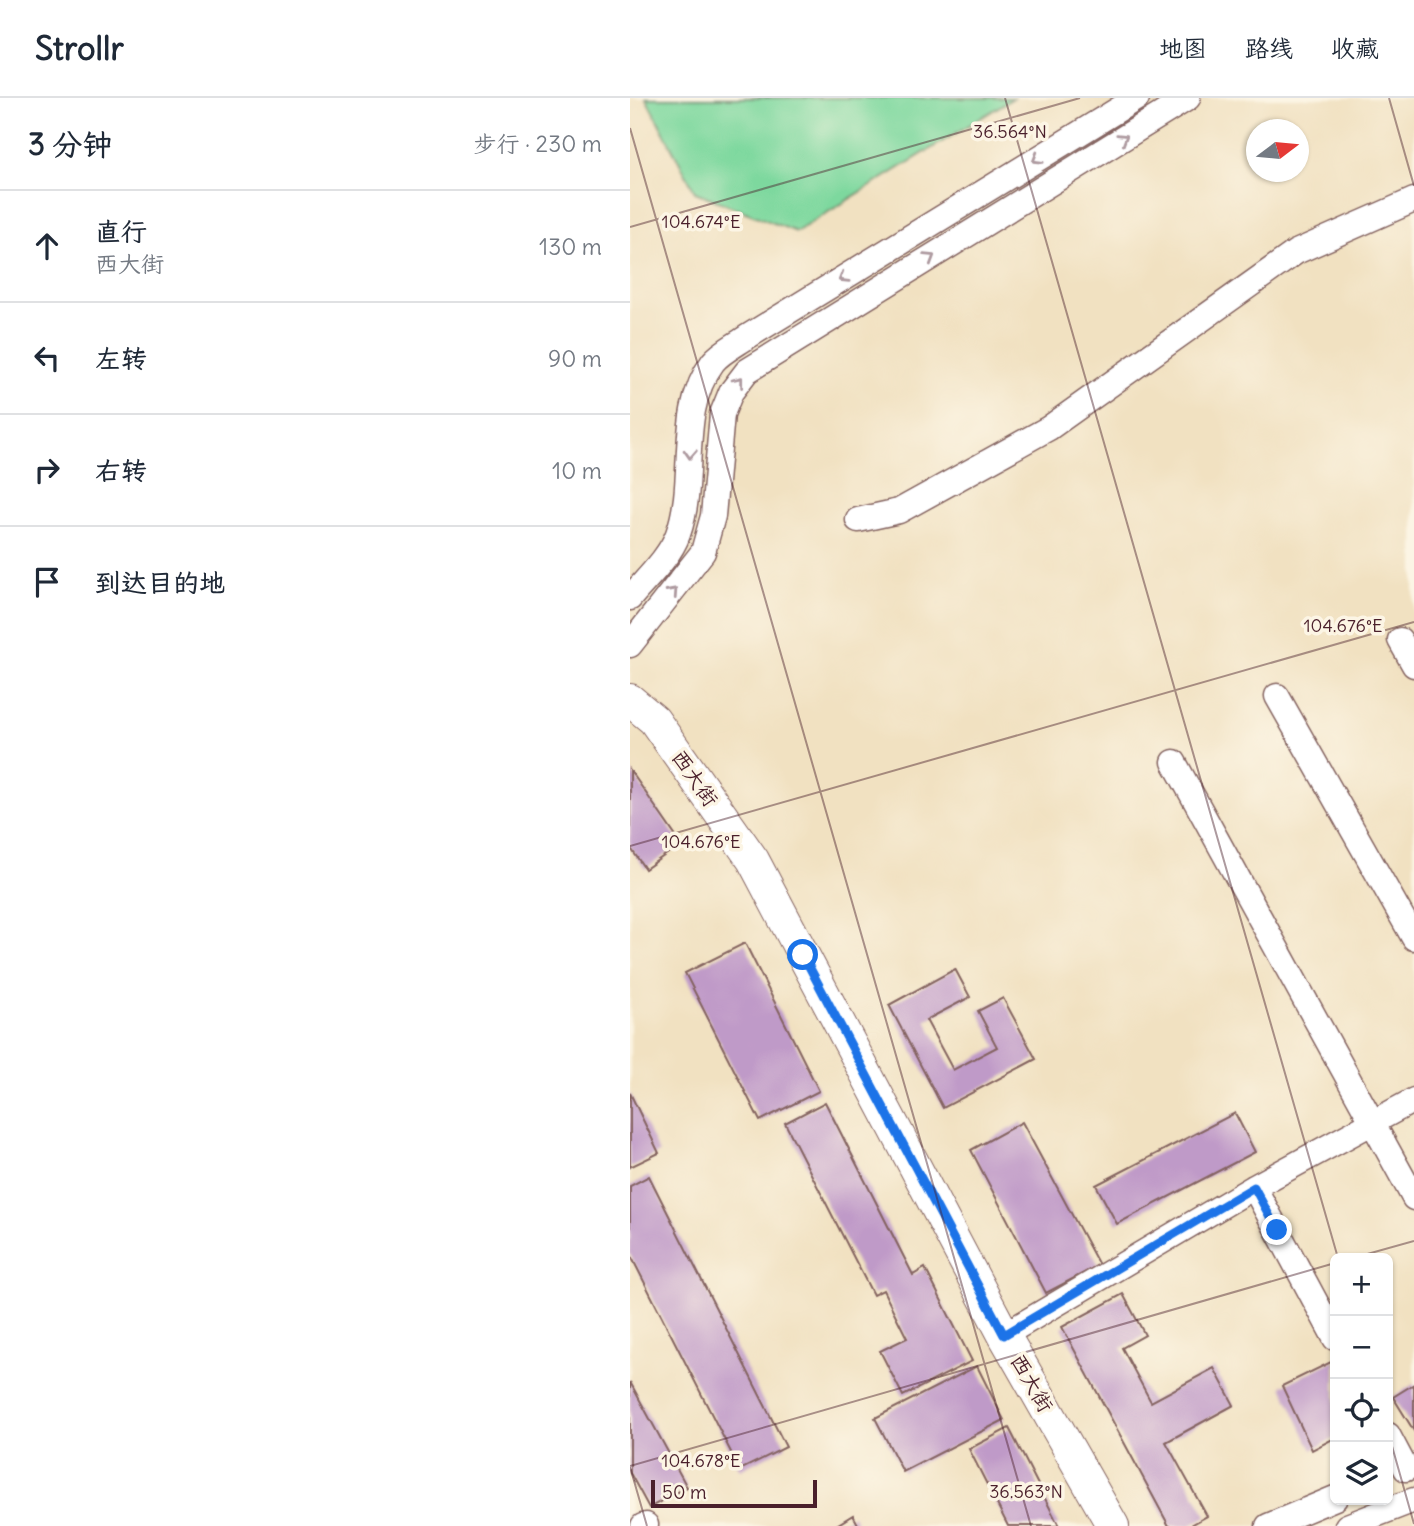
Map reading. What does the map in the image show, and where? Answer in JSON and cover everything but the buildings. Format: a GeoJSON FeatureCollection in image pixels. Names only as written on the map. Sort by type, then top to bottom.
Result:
{"type":"FeatureCollection","features":[{"type":"Feature","properties":{"kind":"main road","name":"西大街"},"geometry":{"type":"LineString","coordinates":[[630,700],[654,720],[753,860],[1004,1335],[1114,1526]]}},
{"type":"Feature","properties":{"kind":"street"},"geometry":{"type":"LineString","coordinates":[[630,598],[678,535],[688,480],[691,415],[701,384],[714,360],[747,337],[1137,98]]}},
{"type":"Feature","properties":{"kind":"street"},"geometry":{"type":"LineString","coordinates":[[630,645],[703,552],[713,516],[722,414],[731,392],[747,371],[1188,98]]}},
{"type":"Feature","properties":{"kind":"street"},"geometry":{"type":"LineString","coordinates":[[858,520],[899,511],[1049,428],[1296,252],[1414,201]]}},
{"type":"Feature","properties":{"kind":"street"},"geometry":{"type":"LineString","coordinates":[[1400,640],[1414,665]]}},
{"type":"Feature","properties":{"kind":"street"},"geometry":{"type":"LineString","coordinates":[[1277,696],[1414,937]]}},
{"type":"Feature","properties":{"kind":"street"},"geometry":{"type":"LineString","coordinates":[[1174,762],[1414,1198]]}},
{"type":"Feature","properties":{"kind":"street"},"geometry":{"type":"LineString","coordinates":[[1004,1335],[1254,1187],[1414,1100]]}},
{"type":"Feature","properties":{"kind":"street"},"geometry":{"type":"LineString","coordinates":[[1254,1187],[1330,1329]]}},
{"type":"Feature","properties":{"kind":"street"},"geometry":{"type":"LineString","coordinates":[[1391,1442],[1403,1470]]}},
{"type":"Feature","properties":{"kind":"street"},"geometry":{"type":"LineString","coordinates":[[1268,1526],[1330,1500]]}},
{"type":"Feature","properties":{"kind":"street"},"geometry":{"type":"LineString","coordinates":[[1347,1526],[1414,1500]]}},
{"type":"Feature","properties":{"kind":"green space"},"geometry":{"type":"Polygon","coordinates":[[[646,98],[1013,98],[796,232],[695,192],[646,98]]]}},
{"type":"Feature","properties":{"kind":"route"},"geometry":{"type":"LineString","coordinates":[[803,955],[1004,1335],[1254,1187],[1277,1230]]}}]}
